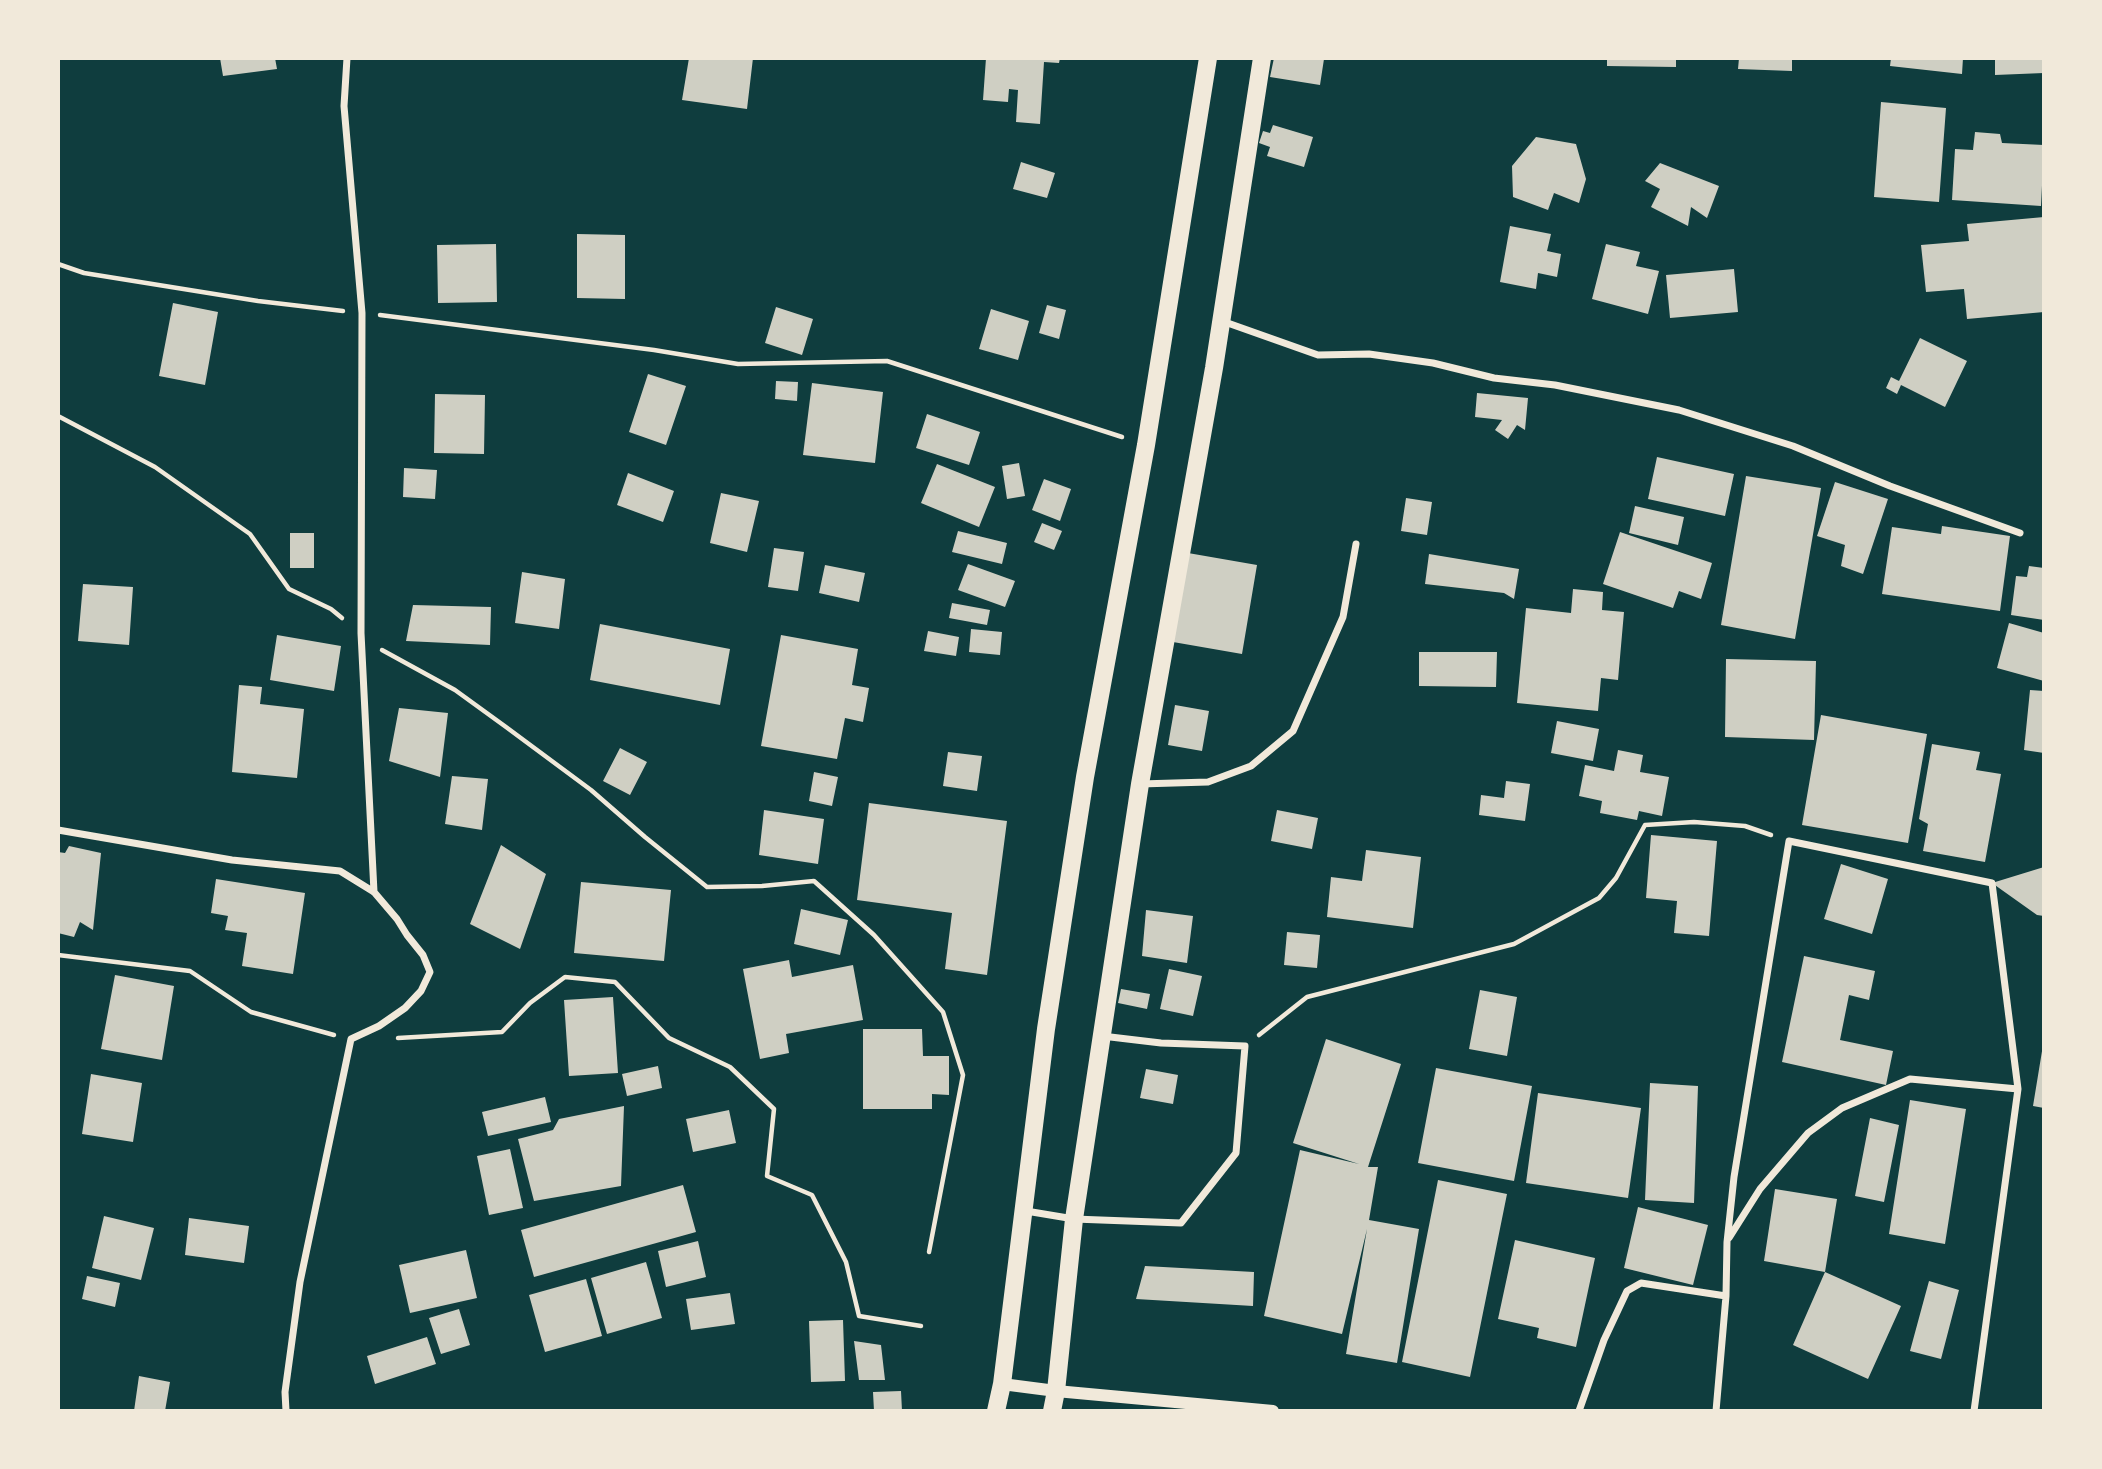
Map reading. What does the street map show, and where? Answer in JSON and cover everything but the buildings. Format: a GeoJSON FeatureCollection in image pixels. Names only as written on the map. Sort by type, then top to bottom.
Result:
{"type":"FeatureCollection","features":[{"type":"Feature","properties":{"kind":"main road"},"geometry":{"type":"LineString","coordinates":[[996,1411],[1002,1384],[1046,1029],[1085,777],[1146,444],[1208,58]]}},
{"type":"Feature","properties":{"kind":"main road"},"geometry":{"type":"LineString","coordinates":[[1052,1411],[1074,1219],[1140,784],[1221,320],[1262,58]]}},
{"type":"Feature","properties":{"kind":"street"},"geometry":{"type":"LineString","coordinates":[[347,58],[344,106],[362,313],[361,633],[374,892]]}},
{"type":"Feature","properties":{"kind":"street"},"geometry":{"type":"LineString","coordinates":[[1221,320],[1318,355],[1369,354],[1433,363],[1494,378],[1555,385],[1678,410],[1793,446],[1890,486],[2020,533]]}},
{"type":"Feature","properties":{"kind":"street"},"geometry":{"type":"LineString","coordinates":[[1140,784],[1208,782],[1251,766],[1293,731],[1343,617],[1356,544]]}},
{"type":"Feature","properties":{"kind":"street"},"geometry":{"type":"LineString","coordinates":[[58,830],[232,860],[340,871],[374,892],[423,955],[430,972],[421,991],[405,1008],[379,1026],[351,1039],[300,1282],[285,1392],[286,1411]]}},
{"type":"Feature","properties":{"kind":"street"},"geometry":{"type":"LineString","coordinates":[[1716,1411],[1734,1177],[1789,841],[1992,883],[2018,1089],[1974,1411]]}},
{"type":"Feature","properties":{"kind":"street"},"geometry":{"type":"LineString","coordinates":[[1024,1211],[1074,1219],[1181,1223],[1236,1153],[1245,1046],[1161,1043],[1101,1036]]}},
{"type":"Feature","properties":{"kind":"street"},"geometry":{"type":"LineString","coordinates":[[1727,1242],[1760,1189],[1800,1142],[1842,1108],[1910,1079],[2018,1089]]}},
{"type":"Feature","properties":{"kind":"street"},"geometry":{"type":"LineString","coordinates":[[1579,1411],[1604,1340],[1627,1292],[1641,1283],[1726,1296]]}},
{"type":"Feature","properties":{"kind":"street"},"geometry":{"type":"LineString","coordinates":[[1002,1384],[1273,1411]]}},
{"type":"Feature","properties":{"kind":"path"},"geometry":{"type":"LineString","coordinates":[[58,264],[84,273],[258,301],[654,350],[738,363],[887,361],[1146,444]]}},
{"type":"Feature","properties":{"kind":"path"},"geometry":{"type":"LineString","coordinates":[[58,416],[155,467],[250,534],[289,589],[331,609],[384,651],[455,690],[591,790],[707,887],[814,881],[874,935],[943,1012],[963,1076],[929,1252]]}},
{"type":"Feature","properties":{"kind":"path"},"geometry":{"type":"LineString","coordinates":[[1245,1046],[1307,997],[1514,944],[1599,898],[1616,878],[1645,825],[1694,822],[1745,826],[1789,841]]}},
{"type":"Feature","properties":{"kind":"path"},"geometry":{"type":"LineString","coordinates":[[58,955],[190,971],[251,1013],[351,1039],[502,1032],[530,1003],[565,977],[615,982],[669,1038],[730,1067],[774,1109],[767,1176],[812,1195],[846,1262],[859,1316],[921,1326]]}}]}
